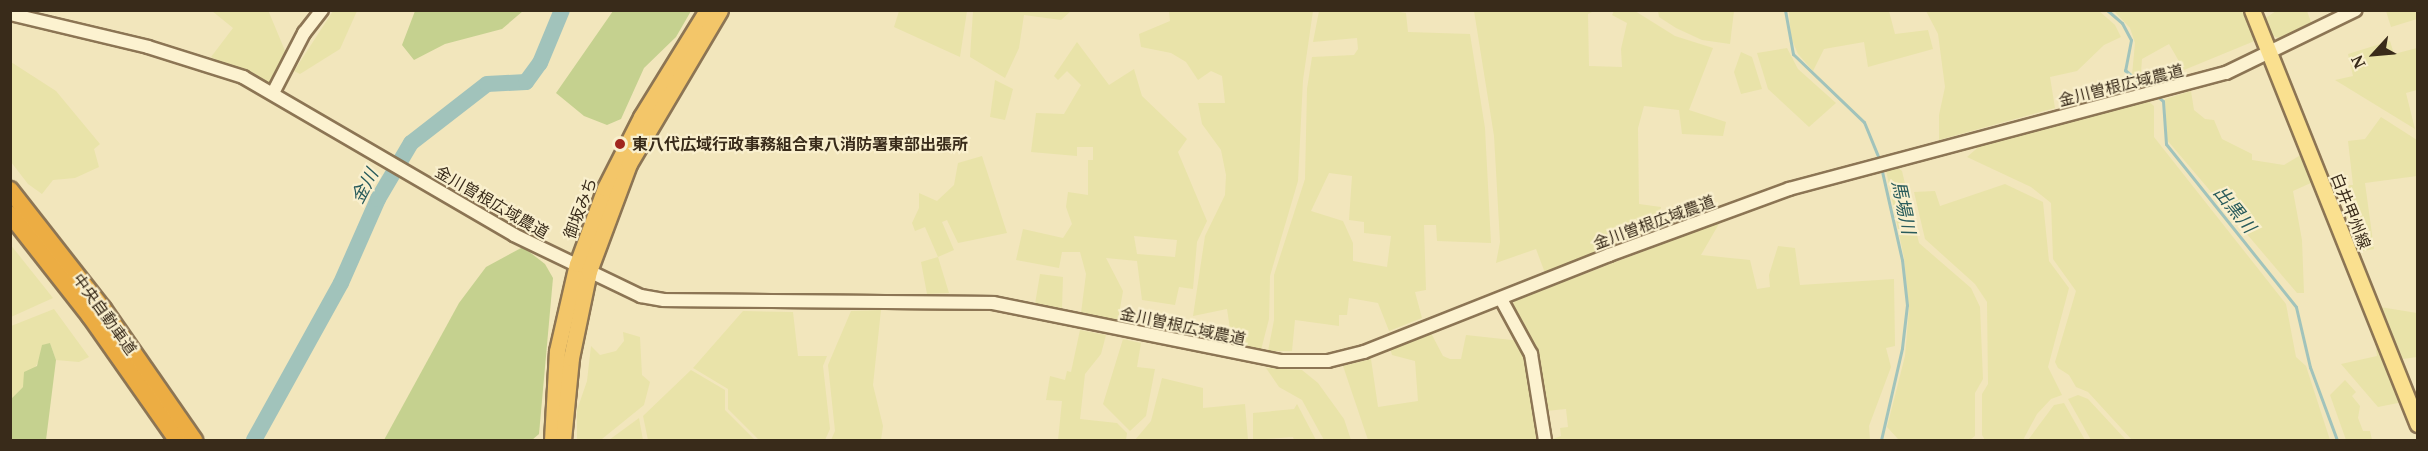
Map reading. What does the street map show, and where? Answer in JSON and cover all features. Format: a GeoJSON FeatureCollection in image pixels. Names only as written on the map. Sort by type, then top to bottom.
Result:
{"type":"FeatureCollection","features":[{"type":"Feature","properties":{"kind":"highway","name":"御坂みち"},"geometry":{"type":"LineString","coordinates":[[552,441],[557,351],[605,188],[641,117],[707,10]]}},
{"type":"Feature","properties":{"kind":"highway","name":"御坂みち"},"geometry":{"type":"LineString","coordinates":[[563,441],[583,268],[629,164],[720,10]]}},
{"type":"Feature","properties":{"kind":"highway","name":"中央自動車道"},"geometry":{"type":"LineString","coordinates":[[10,190],[103,309],[149,386],[177,441]]}},
{"type":"Feature","properties":{"kind":"highway","name":"中央自動車道"},"geometry":{"type":"LineString","coordinates":[[10,214],[194,441]]}},
{"type":"Feature","properties":{"kind":"main road","name":"白井甲州線"},"geometry":{"type":"LineString","coordinates":[[2252,10],[2418,424]]}},
{"type":"Feature","properties":{"kind":"street"},"geometry":{"type":"LineString","coordinates":[[273,93],[304,33],[322,10]]}},
{"type":"Feature","properties":{"kind":"street","name":"金川曽根広域農道"},"geometry":{"type":"LineString","coordinates":[[10,14],[204,63],[273,93],[500,226],[615,286],[664,300],[993,303],[1281,361],[1328,361],[1353,356],[1790,189],[2162,93],[2226,73],[2356,10]]}},
{"type":"Feature","properties":{"kind":"street"},"geometry":{"type":"LineString","coordinates":[[1501,299],[1531,354],[1545,441]]}},
{"type":"Feature","properties":{"kind":"shaded area"},"geometry":{"type":"Polygon","coordinates":[[[268,10],[288,58],[274,80],[266,84],[211,57],[233,28],[212,11],[268,10]]]}},
{"type":"Feature","properties":{"kind":"shaded area"},"geometry":{"type":"Polygon","coordinates":[[[1388,10],[1406,13],[1408,32],[1470,34],[1485,128],[1491,243],[1437,241],[1436,225],[1424,225],[1426,290],[1415,292],[1422,318],[1389,331],[1378,303],[1349,298],[1347,315],[1339,315],[1339,326],[1295,320],[1292,351],[1268,351],[1274,320],[1274,275],[1305,179],[1307,89],[1312,57],[1354,55],[1358,49],[1357,38],[1313,42],[1319,11],[1388,10]],[[1329,173],[1311,211],[1343,221],[1353,243],[1353,261],[1387,267],[1391,236],[1364,233],[1364,222],[1349,220],[1352,176],[1329,173]]]}},
{"type":"Feature","properties":{"kind":"shaded area"},"geometry":{"type":"Polygon","coordinates":[[[333,11],[357,11],[340,49],[300,74],[294,71],[333,11]]]}},
{"type":"Feature","properties":{"kind":"shaded area"},"geometry":{"type":"Polygon","coordinates":[[[899,11],[967,11],[960,57],[894,27],[899,11]]]}},
{"type":"Feature","properties":{"kind":"shaded area"},"geometry":{"type":"Polygon","coordinates":[[[973,11],[1071,11],[1061,20],[1024,15],[1019,48],[1005,78],[970,57],[973,11]]]}},
{"type":"Feature","properties":{"kind":"shaded area"},"geometry":{"type":"Polygon","coordinates":[[[1169,11],[1313,11],[1303,80],[1298,181],[1270,276],[1269,319],[1261,350],[1226,345],[1230,329],[1227,309],[1193,316],[1205,236],[1225,195],[1226,175],[1221,150],[1202,124],[1198,103],[1225,103],[1222,76],[1211,71],[1198,80],[1186,62],[1171,53],[1141,47],[1139,34],[1170,21],[1169,11]]]}},
{"type":"Feature","properties":{"kind":"shaded area"},"geometry":{"type":"Polygon","coordinates":[[[1474,11],[1594,11],[1588,14],[1589,66],[1622,67],[1621,49],[1627,23],[1612,15],[1614,11],[1635,11],[1675,36],[1713,48],[1689,110],[1726,122],[1723,136],[1682,134],[1679,110],[1644,106],[1638,128],[1639,204],[1661,207],[1658,230],[1545,273],[1536,249],[1496,263],[1500,242],[1494,136],[1474,11]]]}},
{"type":"Feature","properties":{"kind":"shaded area"},"geometry":{"type":"Polygon","coordinates":[[[1658,11],[1734,11],[1730,44],[1702,40],[1659,17],[1658,11]]]}},
{"type":"Feature","properties":{"kind":"shaded area"},"geometry":{"type":"Polygon","coordinates":[[[1789,11],[1889,11],[1895,34],[1928,30],[1933,49],[1868,67],[1864,42],[1824,49],[1813,71],[1798,54],[1791,38],[1789,11]]]}},
{"type":"Feature","properties":{"kind":"shaded area"},"geometry":{"type":"Polygon","coordinates":[[[1926,11],[2099,11],[2115,25],[2121,37],[2104,45],[2077,71],[2050,77],[2055,108],[1939,140],[1939,115],[1945,87],[1938,34],[1926,11]]]}},
{"type":"Feature","properties":{"kind":"shaded area"},"geometry":{"type":"Polygon","coordinates":[[[2114,11],[2247,11],[2257,40],[2184,70],[2169,44],[2142,59],[2141,73],[2132,75],[2135,43],[2130,28],[2114,11]]]}},
{"type":"Feature","properties":{"kind":"shaded area"},"geometry":{"type":"Polygon","coordinates":[[[2276,11],[2307,11],[2312,25],[2281,39],[2271,35],[2264,19],[2276,11]]]}},
{"type":"Feature","properties":{"kind":"shaded area"},"geometry":{"type":"Polygon","coordinates":[[[2386,11],[2417,11],[2417,19],[2391,27],[2386,11]]]}},
{"type":"Feature","properties":{"kind":"shaded area"},"geometry":{"type":"Polygon","coordinates":[[[2390,41],[2394,54],[2417,48],[2417,90],[2406,93],[2415,129],[2335,80],[2353,76],[2348,54],[2390,41]]]}},
{"type":"Feature","properties":{"kind":"shaded area"},"geometry":{"type":"Polygon","coordinates":[[[1077,42],[1109,85],[1134,69],[1142,96],[1187,139],[1178,152],[1207,221],[1197,242],[1193,289],[1179,287],[1175,305],[1142,300],[1137,261],[1106,258],[1123,291],[1118,320],[1081,313],[1086,274],[1080,252],[1062,252],[1059,268],[1016,260],[1023,229],[1063,238],[1072,224],[1066,207],[1068,192],[1088,195],[1088,160],[1093,160],[1093,147],[1077,147],[1077,156],[1031,152],[1036,113],[1064,114],[1081,85],[1067,71],[1058,80],[1054,76],[1077,42]],[[1134,236],[1137,254],[1175,257],[1177,240],[1134,236]]]}},
{"type":"Feature","properties":{"kind":"shaded area"},"geometry":{"type":"Polygon","coordinates":[[[1787,48],[1798,69],[1836,103],[1809,127],[1768,89],[1757,53],[1787,48]]]}},
{"type":"Feature","properties":{"kind":"shaded area"},"geometry":{"type":"Polygon","coordinates":[[[1741,52],[1752,57],[1762,89],[1741,94],[1734,72],[1741,52]]]}},
{"type":"Feature","properties":{"kind":"shaded area"},"geometry":{"type":"Polygon","coordinates":[[[11,62],[56,91],[100,144],[94,149],[99,167],[75,178],[53,180],[42,194],[28,184],[11,162],[11,62]]]}},
{"type":"Feature","properties":{"kind":"shaded area"},"geometry":{"type":"Polygon","coordinates":[[[995,80],[1013,89],[1005,120],[990,117],[995,80]]]}},
{"type":"Feature","properties":{"kind":"shaded area"},"geometry":{"type":"Polygon","coordinates":[[[2191,91],[2194,110],[2205,119],[2214,120],[2222,139],[2252,154],[2252,160],[2284,165],[2304,153],[2313,182],[2293,191],[2302,240],[2304,293],[2297,293],[2167,140],[2165,99],[2191,91]]]}},
{"type":"Feature","properties":{"kind":"shaded area"},"geometry":{"type":"Polygon","coordinates":[[[2148,101],[2154,106],[2154,137],[2286,304],[2296,357],[2306,366],[2330,440],[2132,440],[2088,392],[2076,387],[2069,375],[2058,368],[2055,362],[2076,291],[2053,259],[2051,203],[2031,187],[1967,157],[1982,144],[2148,101]]]}},
{"type":"Feature","properties":{"kind":"shaded area"},"geometry":{"type":"Polygon","coordinates":[[[2381,117],[2417,140],[2417,176],[2365,183],[2374,249],[2358,252],[2348,229],[2343,185],[2353,185],[2348,141],[2365,139],[2381,117]]]}},
{"type":"Feature","properties":{"kind":"shaded area"},"geometry":{"type":"Polygon","coordinates":[[[982,156],[1007,233],[958,243],[947,220],[942,222],[954,250],[938,257],[925,227],[915,231],[912,223],[919,208],[919,193],[937,201],[954,185],[958,163],[982,156]]]}},
{"type":"Feature","properties":{"kind":"shaded area"},"geometry":{"type":"Polygon","coordinates":[[[1896,166],[1902,171],[1919,243],[1971,288],[1980,307],[1983,379],[1975,393],[1975,436],[1971,439],[1898,439],[1887,427],[1905,356],[1909,309],[1904,258],[1886,170],[1896,166]]]}},
{"type":"Feature","properties":{"kind":"shaded area"},"geometry":{"type":"Polygon","coordinates":[[[2005,184],[2043,202],[2049,261],[2069,288],[2048,367],[2062,395],[2051,399],[2037,414],[2023,440],[1985,440],[1982,435],[1982,394],[1988,384],[1987,302],[1975,284],[1925,239],[1914,192],[1935,191],[1940,206],[2005,184]]]}},
{"type":"Feature","properties":{"kind":"shaded area"},"geometry":{"type":"Polygon","coordinates":[[[1720,222],[1701,255],[1750,260],[1757,289],[1770,287],[1769,275],[1778,246],[1795,248],[1800,285],[1894,279],[1895,346],[1886,348],[1891,367],[1869,426],[1870,440],[1550,440],[1561,436],[1560,428],[1568,427],[1566,409],[1546,411],[1512,309],[1514,301],[1720,222]]]}},
{"type":"Feature","properties":{"kind":"shaded area"},"geometry":{"type":"Polygon","coordinates":[[[10,244],[53,298],[11,317],[10,317],[10,244]]]}},
{"type":"Feature","properties":{"kind":"shaded area"},"geometry":{"type":"Polygon","coordinates":[[[938,257],[949,293],[927,294],[921,262],[938,257]]]}},
{"type":"Feature","properties":{"kind":"shaded area"},"geometry":{"type":"Polygon","coordinates":[[[1040,274],[1063,277],[1062,308],[1035,304],[1040,274]]]}},
{"type":"Feature","properties":{"kind":"shaded area"},"geometry":{"type":"Polygon","coordinates":[[[2380,307],[2417,313],[2417,357],[2403,359],[2380,307]]]}},
{"type":"Feature","properties":{"kind":"shaded area"},"geometry":{"type":"Polygon","coordinates":[[[54,309],[89,357],[79,362],[56,360],[50,343],[23,387],[11,399],[11,326],[54,309]]]}},
{"type":"Feature","properties":{"kind":"shaded area"},"geometry":{"type":"Polygon","coordinates":[[[881,310],[873,385],[883,426],[881,440],[831,440],[835,431],[828,365],[851,311],[881,310]]]}},
{"type":"Feature","properties":{"kind":"shaded area"},"geometry":{"type":"Polygon","coordinates":[[[743,311],[793,312],[798,356],[827,356],[823,366],[830,429],[825,440],[759,440],[728,409],[728,389],[693,368],[743,311]]]}},
{"type":"Feature","properties":{"kind":"shaded area"},"geometry":{"type":"Polygon","coordinates":[[[1080,330],[1106,335],[1101,354],[1085,374],[1080,419],[1117,423],[1127,433],[1126,440],[1058,440],[1062,401],[1046,400],[1050,376],[1065,380],[1067,371],[1071,372],[1080,330]]]}},
{"type":"Feature","properties":{"kind":"shaded area"},"geometry":{"type":"Polygon","coordinates":[[[623,332],[640,337],[642,375],[650,382],[644,405],[602,439],[577,440],[577,410],[587,381],[591,346],[600,355],[616,351],[624,341],[623,332]]]}},
{"type":"Feature","properties":{"kind":"shaded area"},"geometry":{"type":"Polygon","coordinates":[[[1431,333],[1443,356],[1450,359],[1461,359],[1466,335],[1521,341],[1532,372],[1541,440],[1368,440],[1343,366],[1371,359],[1378,407],[1418,401],[1415,361],[1392,355],[1390,348],[1431,333]]]}},
{"type":"Feature","properties":{"kind":"shaded area"},"geometry":{"type":"Polygon","coordinates":[[[2378,333],[2403,402],[2378,407],[2341,364],[2377,356],[2374,334],[2378,333]]]}},
{"type":"Feature","properties":{"kind":"shaded area"},"geometry":{"type":"Polygon","coordinates":[[[1123,339],[1141,343],[1137,367],[1155,369],[1146,416],[1130,431],[1103,404],[1123,339]]]}},
{"type":"Feature","properties":{"kind":"shaded area"},"geometry":{"type":"Polygon","coordinates":[[[1266,368],[1302,370],[1318,383],[1344,419],[1351,440],[1324,440],[1302,400],[1279,387],[1266,368]]]}},
{"type":"Feature","properties":{"kind":"shaded area"},"geometry":{"type":"Polygon","coordinates":[[[691,370],[725,390],[725,410],[755,440],[648,440],[643,416],[691,370]]]}},
{"type":"Feature","properties":{"kind":"shaded area"},"geometry":{"type":"Polygon","coordinates":[[[1162,378],[1203,388],[1203,408],[1245,404],[1248,440],[1135,440],[1151,421],[1162,378]]]}},
{"type":"Feature","properties":{"kind":"shaded area"},"geometry":{"type":"Polygon","coordinates":[[[2345,380],[2356,392],[2352,396],[2360,406],[2358,418],[2363,431],[2370,431],[2372,440],[2346,440],[2330,395],[2345,380]]]}},
{"type":"Feature","properties":{"kind":"shaded area"},"geometry":{"type":"Polygon","coordinates":[[[2078,395],[2088,399],[2126,440],[2091,440],[2068,399],[2078,395]]]}},
{"type":"Feature","properties":{"kind":"shaded area"},"geometry":{"type":"Polygon","coordinates":[[[2064,403],[2085,440],[2028,440],[2054,405],[2064,403]]]}},
{"type":"Feature","properties":{"kind":"shaded area"},"geometry":{"type":"Polygon","coordinates":[[[1297,404],[1316,440],[1294,440],[1293,437],[1253,440],[1253,413],[1294,409],[1297,404]]]}},
{"type":"Feature","properties":{"kind":"shaded area"},"geometry":{"type":"Polygon","coordinates":[[[639,418],[643,440],[609,440],[639,418]]]}},
{"type":"Feature","properties":{"kind":"green space"},"geometry":{"type":"Polygon","coordinates":[[[415,10],[523,11],[502,29],[445,44],[414,60],[402,45],[415,10]]]}},
{"type":"Feature","properties":{"kind":"green space"},"geometry":{"type":"Polygon","coordinates":[[[613,11],[691,11],[676,37],[644,68],[621,119],[607,125],[584,116],[556,93],[613,11]]]}},
{"type":"Feature","properties":{"kind":"green space"},"geometry":{"type":"Polygon","coordinates":[[[523,247],[545,264],[553,278],[539,434],[532,440],[384,440],[459,303],[486,267],[523,247]]]}},
{"type":"Feature","properties":{"kind":"green space"},"geometry":{"type":"Polygon","coordinates":[[[50,343],[56,360],[46,440],[11,440],[11,399],[23,387],[24,372],[37,366],[42,345],[50,343]]]}},
{"type":"Feature","properties":{"kind":"waterway","name":"金川"},"geometry":{"type":"LineString","coordinates":[[254,440],[341,283],[378,199],[411,143],[487,84],[526,82],[540,63],[562,10]]}},
{"type":"Feature","properties":{"kind":"waterway","name":"馬場川"},"geometry":{"type":"LineString","coordinates":[[1785,10],[1793,54],[1864,122],[1880,161]]}},
{"type":"Feature","properties":{"kind":"waterway","name":"出黒川"},"geometry":{"type":"LineString","coordinates":[[2107,10],[2122,23],[2131,40],[2125,70],[2148,90]]}},
{"type":"Feature","properties":{"kind":"waterway","name":"出黒川"},"geometry":{"type":"LineString","coordinates":[[2156,95],[2163,101],[2166,144],[2296,307],[2310,367],[2337,440]]}},
{"type":"Feature","properties":{"kind":"waterway","name":"馬場川"},"geometry":{"type":"LineString","coordinates":[[1881,167],[1902,260],[1907,305],[1902,348],[1881,440]]}},
{"type":"Feature","properties":{"kind":"place","name":"東八代広域行政事務組合東八消防署東部出張所"},"geometry":{"type":"Point","coordinates":[620,144]}}]}
